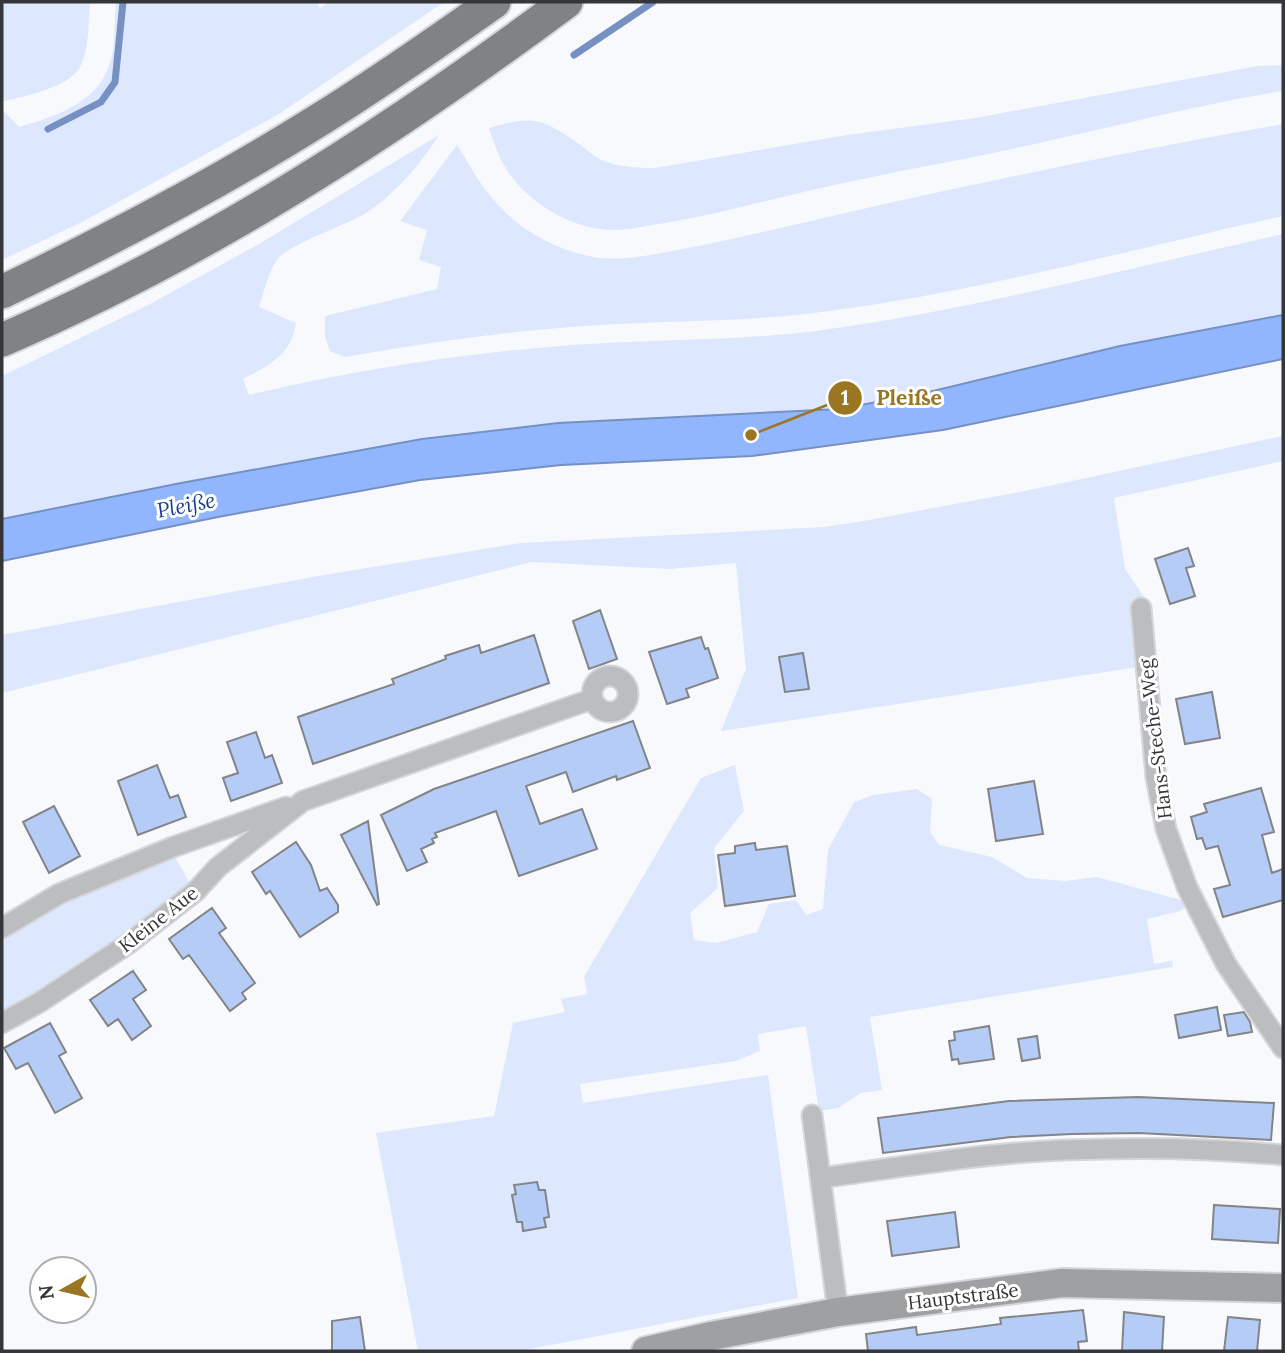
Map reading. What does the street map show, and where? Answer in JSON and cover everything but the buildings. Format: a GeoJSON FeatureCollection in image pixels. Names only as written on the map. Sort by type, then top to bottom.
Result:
{"type":"FeatureCollection","features":[{"type":"Feature","properties":{"kind":"highway"},"geometry":{"type":"LineString","coordinates":[[2,292],[193,194],[307,127],[495,2]]}},
{"type":"Feature","properties":{"kind":"highway"},"geometry":{"type":"LineString","coordinates":[[2,340],[214,234],[339,160],[490,58],[566,2]]}},
{"type":"Feature","properties":{"kind":"main road","name":"Hauptstraße"},"geometry":{"type":"LineString","coordinates":[[646,1351],[838,1312],[1062,1283],[1283,1288]]}},
{"type":"Feature","properties":{"kind":"street","name":"Hans-Steche-Weg"},"geometry":{"type":"LineString","coordinates":[[1141,608],[1156,777],[1166,829],[1186,887],[1226,964],[1283,1048]]}},
{"type":"Feature","properties":{"kind":"street","name":"Kleine Aue"},"geometry":{"type":"LineString","coordinates":[[2,929],[59,894],[173,847],[592,699]]}},
{"type":"Feature","properties":{"kind":"street","name":"Kleine Aue"},"geometry":{"type":"LineString","coordinates":[[2,1023],[40,1002],[128,944],[196,891],[218,867],[303,801]]}},
{"type":"Feature","properties":{"kind":"street"},"geometry":{"type":"LineString","coordinates":[[812,1115],[838,1312]]}},
{"type":"Feature","properties":{"kind":"street"},"geometry":{"type":"LineString","coordinates":[[821,1178],[984,1157],[1064,1150],[1204,1150],[1283,1155]]}},
{"type":"Feature","properties":{"kind":"shaded area"},"geometry":{"type":"Polygon","coordinates":[[[2,2],[90,2],[86,52],[74,74],[56,86],[2,102],[2,2]]]}},
{"type":"Feature","properties":{"kind":"shaded area"},"geometry":{"type":"Polygon","coordinates":[[[116,2],[319,2],[317,4],[320,8],[329,2],[444,2],[279,114],[82,222],[2,260],[2,109],[19,127],[72,107],[94,90],[103,79],[111,59],[116,2]]]}},
{"type":"Feature","properties":{"kind":"shaded area"},"geometry":{"type":"Polygon","coordinates":[[[1283,65],[1283,91],[844,183],[694,218],[619,230],[600,229],[572,222],[534,199],[513,179],[505,167],[489,128],[516,121],[537,121],[556,129],[601,160],[628,167],[655,168],[847,135],[975,118],[1258,66],[1283,65]]]}},
{"type":"Feature","properties":{"kind":"shaded area"},"geometry":{"type":"Polygon","coordinates":[[[1283,124],[1283,216],[1049,270],[932,295],[813,313],[542,329],[345,357],[330,351],[325,336],[325,316],[437,289],[441,267],[419,260],[427,230],[400,221],[457,145],[493,199],[516,222],[557,246],[589,256],[613,259],[705,245],[1014,176],[1283,124]]]}},
{"type":"Feature","properties":{"kind":"shaded area"},"geometry":{"type":"Polygon","coordinates":[[[439,135],[423,158],[384,200],[361,216],[291,249],[276,261],[259,307],[296,323],[294,334],[278,358],[243,379],[249,395],[369,370],[532,348],[786,334],[875,322],[992,300],[1283,234],[1283,315],[1120,346],[929,392],[840,409],[558,423],[422,439],[2,519],[2,376],[150,304],[259,244],[439,135]]]}},
{"type":"Feature","properties":{"kind":"shaded area"},"geometry":{"type":"Polygon","coordinates":[[[1283,436],[1283,461],[1114,498],[1125,569],[1151,607],[1134,609],[1138,667],[721,731],[746,669],[736,563],[671,569],[532,562],[2,693],[2,635],[318,576],[521,543],[823,527],[858,522],[1030,490],[1283,436]]]}},
{"type":"Feature","properties":{"kind":"shaded area"},"geometry":{"type":"Polygon","coordinates":[[[735,765],[744,811],[714,848],[718,888],[690,913],[694,940],[716,943],[757,932],[769,904],[796,900],[806,915],[823,909],[828,850],[854,802],[873,795],[917,789],[932,799],[930,832],[939,845],[992,857],[1027,878],[1065,881],[1097,877],[1185,901],[1188,906],[1180,911],[1147,919],[1154,964],[1172,961],[1173,967],[870,1017],[882,1090],[861,1093],[838,1108],[819,1111],[806,1026],[758,1034],[760,1051],[736,1061],[580,1084],[583,1103],[768,1075],[798,1298],[519,1351],[418,1351],[376,1133],[494,1116],[513,1023],[565,1012],[561,999],[587,994],[584,977],[701,778],[735,765]]]}},
{"type":"Feature","properties":{"kind":"shaded area"},"geometry":{"type":"Polygon","coordinates":[[[175,857],[191,885],[99,953],[2,1013],[2,939],[63,902],[175,857]]]}},
{"type":"Feature","properties":{"kind":"water"},"geometry":{"type":"Polygon","coordinates":[[[1283,315],[1283,359],[943,430],[752,456],[561,465],[420,480],[218,517],[2,561],[2,519],[181,483],[422,439],[558,423],[840,409],[929,392],[1120,346],[1283,315]]]}},
{"type":"Feature","properties":{"kind":"waterway"},"geometry":{"type":"LineString","coordinates":[[48,129],[101,102],[115,82],[123,2]]}},
{"type":"Feature","properties":{"kind":"waterway"},"geometry":{"type":"LineString","coordinates":[[574,55],[653,2]]}},
{"type":"Feature","properties":{"kind":"place","name":"Pleiße"},"geometry":{"type":"Point","coordinates":[751,435]}}]}
